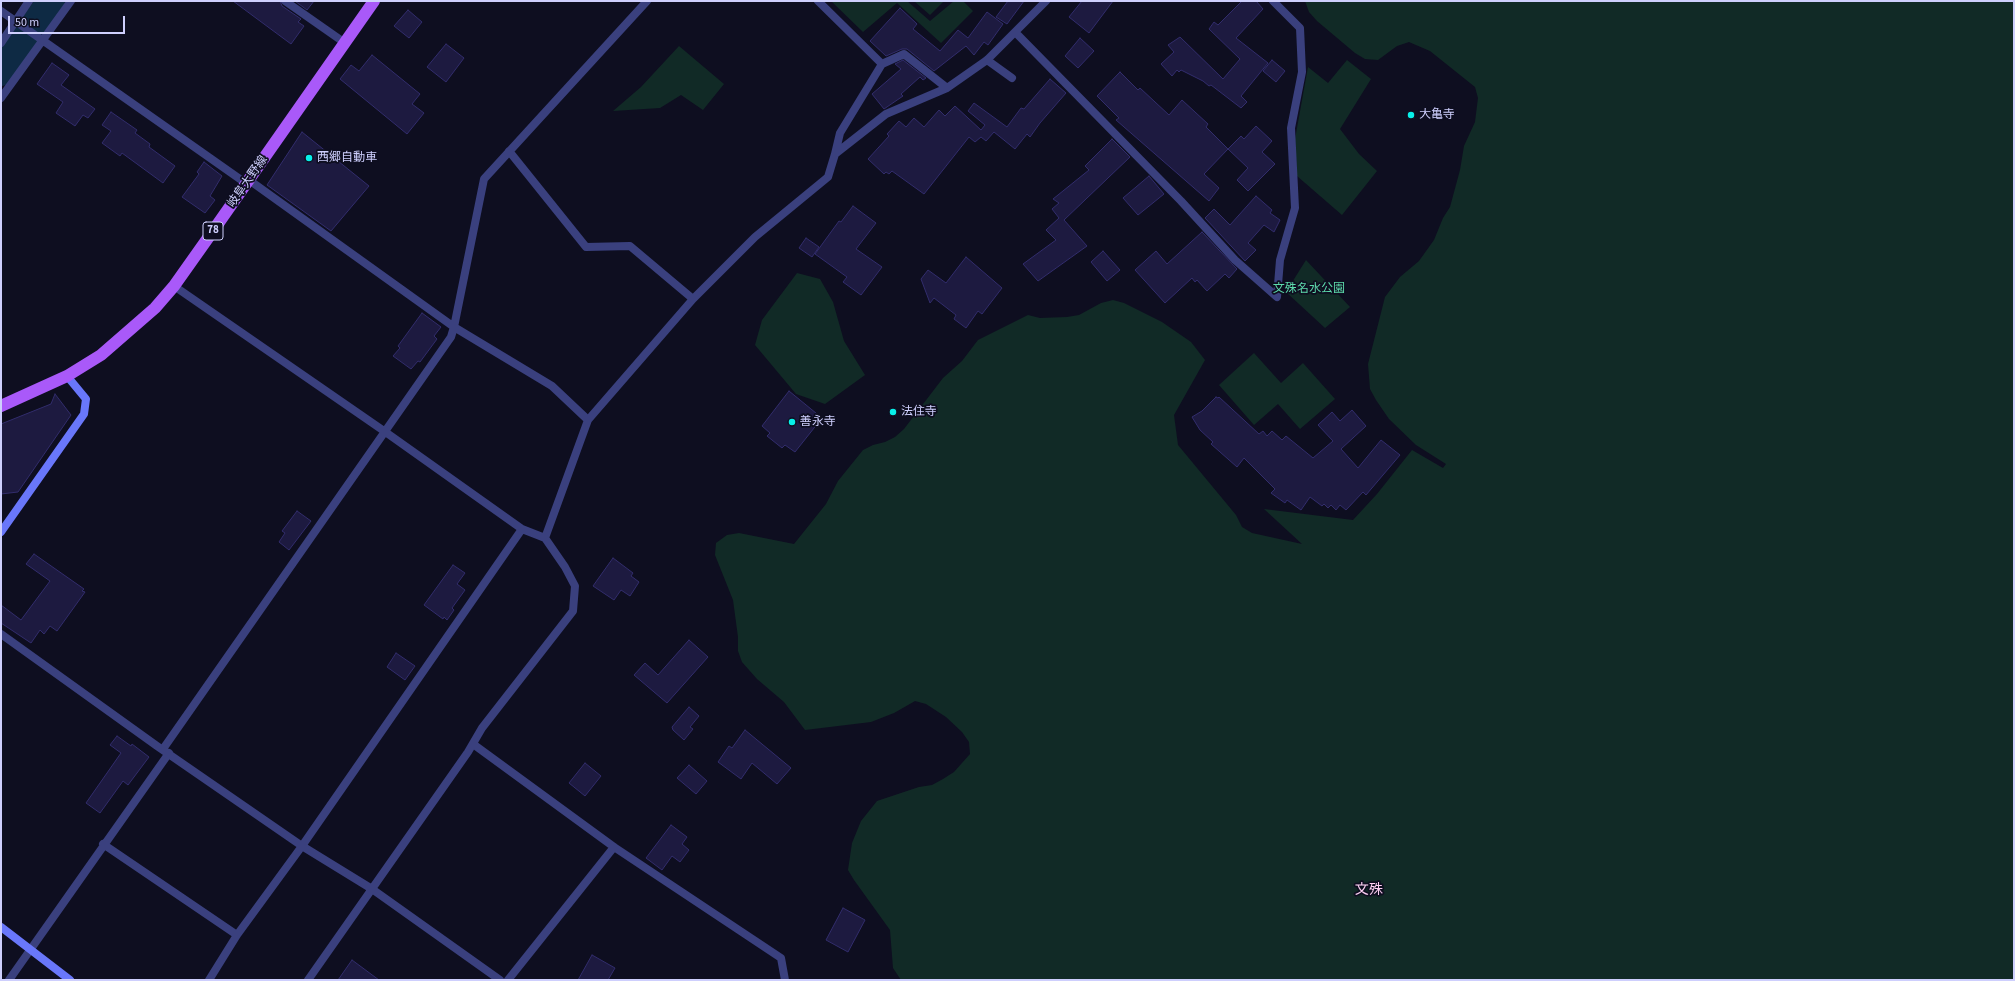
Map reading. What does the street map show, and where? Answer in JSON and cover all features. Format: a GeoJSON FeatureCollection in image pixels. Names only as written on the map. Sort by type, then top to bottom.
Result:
{"type":"FeatureCollection","features":[{"type":"Feature","properties":{"kind":"main road","name":"岐阜大野線"},"geometry":{"type":"LineString","coordinates":[[1,406],[67,376],[101,355],[155,308],[174,286],[374,1]]}},
{"type":"Feature","properties":{"kind":"street"},"geometry":{"type":"LineString","coordinates":[[1,43],[29,1]]}},
{"type":"Feature","properties":{"kind":"street"},"geometry":{"type":"LineString","coordinates":[[1,98],[71,1]]}},
{"type":"Feature","properties":{"kind":"street"},"geometry":{"type":"LineString","coordinates":[[285,1],[345,43]]}},
{"type":"Feature","properties":{"kind":"street"},"geometry":{"type":"LineString","coordinates":[[10,980],[450,336],[454,327],[484,179],[606,48],[647,1]]}},
{"type":"Feature","properties":{"kind":"street"},"geometry":{"type":"LineString","coordinates":[[818,1],[882,64]]}},
{"type":"Feature","properties":{"kind":"street"},"geometry":{"type":"LineString","coordinates":[[835,154],[886,114],[947,88],[987,60],[1016,33],[1046,1]]}},
{"type":"Feature","properties":{"kind":"street"},"geometry":{"type":"LineString","coordinates":[[1016,33],[1176,196],[1235,260],[1276,297],[1280,260],[1295,208],[1291,128],[1302,72],[1300,28],[1273,1]]}},
{"type":"Feature","properties":{"kind":"street"},"geometry":{"type":"LineString","coordinates":[[1,11],[454,327],[552,386],[588,420]]}},
{"type":"Feature","properties":{"kind":"street"},"geometry":{"type":"LineString","coordinates":[[545,538],[588,420],[693,299],[755,237],[828,177],[840,133],[882,64],[904,54],[947,88]]}},
{"type":"Feature","properties":{"kind":"street"},"geometry":{"type":"LineString","coordinates":[[987,60],[1012,78]]}},
{"type":"Feature","properties":{"kind":"street"},"geometry":{"type":"LineString","coordinates":[[509,151],[586,247],[630,246],[693,299]]}},
{"type":"Feature","properties":{"kind":"street"},"geometry":{"type":"LineString","coordinates":[[174,286],[384,431],[522,529],[545,538],[565,567],[574,586],[573,611],[482,728],[473,744],[308,980]]}},
{"type":"Feature","properties":{"kind":"street"},"geometry":{"type":"LineString","coordinates":[[1,532],[84,414],[86,399],[67,376]]}},
{"type":"Feature","properties":{"kind":"street"},"geometry":{"type":"LineString","coordinates":[[209,980],[238,935],[302,846],[522,529]]}},
{"type":"Feature","properties":{"kind":"street"},"geometry":{"type":"LineString","coordinates":[[1,634],[302,846],[372,889],[500,980]]}},
{"type":"Feature","properties":{"kind":"street"},"geometry":{"type":"LineString","coordinates":[[473,744],[614,847],[781,958],[785,980]]}},
{"type":"Feature","properties":{"kind":"street"},"geometry":{"type":"LineString","coordinates":[[103,844],[238,935]]}},
{"type":"Feature","properties":{"kind":"street"},"geometry":{"type":"LineString","coordinates":[[508,980],[614,847]]}},
{"type":"Feature","properties":{"kind":"street"},"geometry":{"type":"LineString","coordinates":[[1,927],[70,980]]}},
{"type":"Feature","properties":{"kind":"green space"},"geometry":{"type":"Polygon","coordinates":[[[831,1],[907,1],[930,21],[954,1],[963,1],[973,11],[941,43],[897,3],[863,32],[831,1]]]}},
{"type":"Feature","properties":{"kind":"green space"},"geometry":{"type":"Polygon","coordinates":[[[914,1],[944,1],[930,15],[914,1]]]}},
{"type":"Feature","properties":{"kind":"green space"},"geometry":{"type":"Polygon","coordinates":[[[1305,1],[2014,1],[2014,980],[901,980],[893,968],[890,930],[848,870],[852,843],[861,821],[877,801],[919,787],[932,785],[954,772],[970,754],[969,742],[962,732],[946,717],[926,704],[915,701],[894,713],[871,722],[805,730],[784,702],[757,679],[742,662],[738,651],[738,637],[733,600],[715,555],[716,543],[727,535],[739,533],[794,544],[826,504],[838,481],[863,450],[895,437],[904,429],[943,378],[962,361],[978,340],[1028,315],[1040,318],[1079,315],[1101,303],[1113,300],[1124,303],[1162,322],[1191,342],[1205,360],[1174,415],[1178,445],[1236,515],[1242,527],[1252,533],[1302,544],[1264,509],[1353,520],[1377,494],[1412,450],[1443,468],[1446,464],[1416,445],[1389,419],[1370,389],[1368,364],[1385,297],[1400,277],[1419,261],[1434,240],[1443,218],[1450,207],[1460,170],[1464,146],[1475,122],[1478,98],[1475,87],[1430,51],[1409,42],[1397,46],[1378,60],[1365,59],[1355,53],[1317,21],[1309,12],[1305,1]]]}},
{"type":"Feature","properties":{"kind":"green space"},"geometry":{"type":"Polygon","coordinates":[[[679,46],[724,84],[703,110],[681,95],[660,108],[613,111],[641,87],[679,46]]]}},
{"type":"Feature","properties":{"kind":"green space"},"geometry":{"type":"Polygon","coordinates":[[[1347,60],[1371,79],[1340,129],[1359,154],[1377,171],[1342,215],[1297,176],[1295,139],[1308,67],[1328,83],[1347,60]]]}},
{"type":"Feature","properties":{"kind":"green space","name":"文殊名水公園"},"geometry":{"type":"Polygon","coordinates":[[[1306,260],[1350,307],[1325,328],[1286,292],[1306,260]]]}},
{"type":"Feature","properties":{"kind":"green space"},"geometry":{"type":"Polygon","coordinates":[[[797,273],[820,279],[833,302],[844,341],[865,375],[825,404],[796,394],[755,345],[762,320],[797,273]]]}},
{"type":"Feature","properties":{"kind":"green space"},"geometry":{"type":"Polygon","coordinates":[[[1254,353],[1281,383],[1303,363],[1335,399],[1300,429],[1278,404],[1254,425],[1219,385],[1254,353]]]}},
{"type":"Feature","properties":{"kind":"building"},"geometry":{"type":"Polygon","coordinates":[[[233,1],[280,1],[282,6],[301,19],[298,22],[304,26],[291,44],[233,1]]]}},
{"type":"Feature","properties":{"kind":"building"},"geometry":{"type":"Polygon","coordinates":[[[295,1],[314,1],[307,10],[295,1]]]}},
{"type":"Feature","properties":{"kind":"building"},"geometry":{"type":"Polygon","coordinates":[[[1008,1],[1024,1],[1007,24],[996,17],[1008,1]]]}},
{"type":"Feature","properties":{"kind":"building"},"geometry":{"type":"Polygon","coordinates":[[[1082,1],[1113,1],[1089,33],[1069,17],[1082,1]]]}},
{"type":"Feature","properties":{"kind":"building"},"geometry":{"type":"Polygon","coordinates":[[[1242,1],[1256,1],[1263,9],[1236,38],[1268,63],[1241,96],[1247,102],[1241,108],[1211,85],[1209,86],[1203,81],[1181,70],[1179,72],[1177,70],[1172,76],[1161,64],[1174,52],[1168,45],[1180,37],[1223,79],[1240,59],[1209,29],[1214,22],[1218,25],[1242,1]]]}},
{"type":"Feature","properties":{"kind":"building"},"geometry":{"type":"Polygon","coordinates":[[[900,8],[917,24],[913,29],[940,51],[958,30],[968,38],[987,12],[1003,24],[988,45],[984,42],[974,55],[966,46],[934,71],[907,49],[902,49],[886,56],[870,41],[900,8]]]}},
{"type":"Feature","properties":{"kind":"building"},"geometry":{"type":"Polygon","coordinates":[[[408,10],[422,22],[409,38],[394,26],[408,10]]]}},
{"type":"Feature","properties":{"kind":"building"},"geometry":{"type":"Polygon","coordinates":[[[1080,38],[1094,51],[1078,68],[1065,56],[1080,38]]]}},
{"type":"Feature","properties":{"kind":"building"},"geometry":{"type":"Polygon","coordinates":[[[446,44],[464,58],[446,82],[427,67],[446,44]]]}},
{"type":"Feature","properties":{"kind":"building"},"geometry":{"type":"Polygon","coordinates":[[[372,55],[420,94],[412,104],[424,113],[407,134],[340,79],[351,65],[359,71],[372,55]]]}},
{"type":"Feature","properties":{"kind":"building"},"geometry":{"type":"Polygon","coordinates":[[[903,60],[926,78],[923,80],[920,77],[901,94],[903,96],[884,109],[872,94],[901,69],[895,64],[903,60]]]}},
{"type":"Feature","properties":{"kind":"building"},"geometry":{"type":"Polygon","coordinates":[[[1272,60],[1285,71],[1276,82],[1263,71],[1272,60]]]}},
{"type":"Feature","properties":{"kind":"building"},"geometry":{"type":"Polygon","coordinates":[[[52,63],[69,75],[61,85],[95,109],[88,118],[83,115],[75,126],[56,113],[63,102],[37,84],[52,63]]]}},
{"type":"Feature","properties":{"kind":"building"},"geometry":{"type":"Polygon","coordinates":[[[1120,72],[1138,90],[1140,88],[1169,115],[1182,100],[1208,124],[1206,127],[1228,149],[1204,174],[1219,188],[1209,201],[1116,120],[1119,118],[1097,96],[1120,72]]]}},
{"type":"Feature","properties":{"kind":"building"},"geometry":{"type":"Polygon","coordinates":[[[1050,79],[1066,93],[1030,137],[1027,134],[1015,149],[994,132],[986,141],[981,137],[975,142],[969,137],[924,194],[892,171],[889,174],[886,172],[884,174],[868,159],[889,136],[887,134],[899,121],[906,127],[914,118],[924,127],[939,110],[945,116],[955,106],[981,130],[985,125],[968,111],[974,103],[1007,127],[1021,108],[1024,109],[1050,79]]]}},
{"type":"Feature","properties":{"kind":"building"},"geometry":{"type":"Polygon","coordinates":[[[111,112],[137,130],[135,133],[150,144],[149,147],[175,166],[163,183],[122,153],[120,156],[102,143],[111,131],[102,125],[111,112]]]}},
{"type":"Feature","properties":{"kind":"building"},"geometry":{"type":"Polygon","coordinates":[[[1256,126],[1272,141],[1262,152],[1275,164],[1248,191],[1237,180],[1248,168],[1228,149],[1241,136],[1244,139],[1256,126]]]}},
{"type":"Feature","properties":{"kind":"building","name":"西郷自動車"},"geometry":{"type":"Polygon","coordinates":[[[302,132],[369,186],[331,231],[267,185],[302,132]]]}},
{"type":"Feature","properties":{"kind":"building"},"geometry":{"type":"Polygon","coordinates":[[[1112,139],[1130,157],[1064,220],[1087,246],[1038,281],[1023,264],[1056,240],[1046,230],[1059,218],[1052,209],[1059,203],[1053,199],[1089,170],[1085,166],[1112,139]]]}},
{"type":"Feature","properties":{"kind":"building"},"geometry":{"type":"Polygon","coordinates":[[[204,162],[222,176],[210,196],[215,200],[205,213],[182,197],[199,174],[197,172],[204,162]]]}},
{"type":"Feature","properties":{"kind":"building"},"geometry":{"type":"Polygon","coordinates":[[[1149,176],[1164,194],[1138,215],[1123,198],[1149,176]]]}},
{"type":"Feature","properties":{"kind":"building"},"geometry":{"type":"Polygon","coordinates":[[[1256,196],[1272,210],[1270,213],[1280,220],[1274,232],[1264,225],[1248,243],[1256,250],[1245,261],[1205,218],[1214,209],[1230,225],[1256,196]]]}},
{"type":"Feature","properties":{"kind":"building"},"geometry":{"type":"Polygon","coordinates":[[[853,206],[876,223],[856,249],[882,267],[861,295],[843,282],[847,277],[815,254],[839,221],[841,222],[853,206]]]}},
{"type":"Feature","properties":{"kind":"building"},"geometry":{"type":"Polygon","coordinates":[[[1202,232],[1237,269],[1229,278],[1225,274],[1207,291],[1197,280],[1195,282],[1192,278],[1165,303],[1135,270],[1156,251],[1167,264],[1202,232]]]}},
{"type":"Feature","properties":{"kind":"building"},"geometry":{"type":"Polygon","coordinates":[[[806,238],[819,247],[812,257],[799,248],[806,238]]]}},
{"type":"Feature","properties":{"kind":"building"},"geometry":{"type":"Polygon","coordinates":[[[1103,251],[1120,270],[1107,281],[1091,262],[1103,251]]]}},
{"type":"Feature","properties":{"kind":"building"},"geometry":{"type":"Polygon","coordinates":[[[966,257],[1002,288],[982,314],[978,311],[966,328],[954,319],[956,315],[934,298],[930,303],[921,279],[928,270],[946,283],[966,257]]]}},
{"type":"Feature","properties":{"kind":"building"},"geometry":{"type":"Polygon","coordinates":[[[422,313],[441,327],[434,336],[437,339],[420,362],[418,361],[411,369],[393,356],[400,348],[398,346],[422,313]]]}},
{"type":"Feature","properties":{"kind":"building","name":"善永寺"},"geometry":{"type":"Polygon","coordinates":[[[789,391],[822,418],[795,452],[785,445],[782,448],[767,436],[770,433],[762,426],[789,391]]]}},
{"type":"Feature","properties":{"kind":"building"},"geometry":{"type":"Polygon","coordinates":[[[55,394],[71,415],[18,492],[1,494],[1,424],[51,404],[55,394]]]}},
{"type":"Feature","properties":{"kind":"building"},"geometry":{"type":"Polygon","coordinates":[[[1216,397],[1219,397],[1259,434],[1263,431],[1267,436],[1272,431],[1282,440],[1286,436],[1313,458],[1333,441],[1318,425],[1332,412],[1340,421],[1352,410],[1366,426],[1341,449],[1358,468],[1381,440],[1400,455],[1366,495],[1363,492],[1346,510],[1340,505],[1336,510],[1331,505],[1328,508],[1324,504],[1322,506],[1310,497],[1301,510],[1287,500],[1285,503],[1271,493],[1275,489],[1244,458],[1237,467],[1211,444],[1213,442],[1200,430],[1192,417],[1202,411],[1216,397]]]}},
{"type":"Feature","properties":{"kind":"building"},"geometry":{"type":"Polygon","coordinates":[[[297,511],[311,521],[289,550],[279,542],[285,533],[282,531],[297,511]]]}},
{"type":"Feature","properties":{"kind":"building"},"geometry":{"type":"Polygon","coordinates":[[[34,554],[84,589],[82,591],[85,592],[57,631],[50,626],[44,634],[40,630],[31,643],[1,623],[1,605],[21,620],[50,581],[26,564],[34,554]]]}},
{"type":"Feature","properties":{"kind":"building"},"geometry":{"type":"Polygon","coordinates":[[[613,558],[633,573],[631,576],[639,582],[630,596],[621,590],[614,600],[593,586],[613,558]]]}},
{"type":"Feature","properties":{"kind":"building"},"geometry":{"type":"Polygon","coordinates":[[[453,565],[465,573],[457,584],[465,590],[452,608],[454,610],[447,620],[444,617],[443,619],[424,605],[453,565]]]}},
{"type":"Feature","properties":{"kind":"building"},"geometry":{"type":"Polygon","coordinates":[[[689,640],[708,657],[667,703],[634,675],[645,663],[658,675],[689,640]]]}},
{"type":"Feature","properties":{"kind":"building"},"geometry":{"type":"Polygon","coordinates":[[[396,653],[415,666],[405,680],[387,667],[396,653]]]}},
{"type":"Feature","properties":{"kind":"building"},"geometry":{"type":"Polygon","coordinates":[[[689,707],[699,716],[690,727],[693,729],[684,740],[673,730],[672,727],[689,707]]]}},
{"type":"Feature","properties":{"kind":"building"},"geometry":{"type":"Polygon","coordinates":[[[745,730],[791,768],[777,784],[752,763],[741,779],[718,762],[729,746],[732,748],[745,730]]]}},
{"type":"Feature","properties":{"kind":"building"},"geometry":{"type":"Polygon","coordinates":[[[117,736],[131,746],[132,744],[149,757],[128,785],[123,781],[100,813],[86,803],[121,753],[110,745],[117,736]]]}},
{"type":"Feature","properties":{"kind":"building"},"geometry":{"type":"Polygon","coordinates":[[[585,763],[601,776],[585,796],[569,783],[585,763]]]}},
{"type":"Feature","properties":{"kind":"building"},"geometry":{"type":"Polygon","coordinates":[[[689,765],[707,781],[696,794],[677,778],[689,765]]]}},
{"type":"Feature","properties":{"kind":"building"},"geometry":{"type":"Polygon","coordinates":[[[671,825],[687,837],[682,844],[689,850],[680,862],[672,856],[662,870],[646,858],[671,825]]]}},
{"type":"Feature","properties":{"kind":"building"},"geometry":{"type":"Polygon","coordinates":[[[843,908],[865,920],[848,952],[826,940],[843,908]]]}},
{"type":"Feature","properties":{"kind":"building"},"geometry":{"type":"Polygon","coordinates":[[[592,955],[615,968],[608,980],[578,980],[592,955]]]}},
{"type":"Feature","properties":{"kind":"building"},"geometry":{"type":"Polygon","coordinates":[[[352,960],[379,980],[338,980],[352,960]]]}},
{"type":"Feature","properties":{"kind":"waterway"},"geometry":{"type":"LineString","coordinates":[[1,72],[51,1]]}},
{"type":"Feature","properties":{"kind":"place","name":"大亀寺"},"geometry":{"type":"Point","coordinates":[1411,115]}},
{"type":"Feature","properties":{"kind":"place","name":"西郷自動車"},"geometry":{"type":"Point","coordinates":[309,158]}},
{"type":"Feature","properties":{"kind":"place","name":"法住寺"},"geometry":{"type":"Point","coordinates":[893,412]}},
{"type":"Feature","properties":{"kind":"place","name":"善永寺"},"geometry":{"type":"Point","coordinates":[792,422]}},
{"type":"Feature","properties":{"kind":"district","name":"文殊"},"geometry":{"type":"Point","coordinates":[1369,891]}}]}
